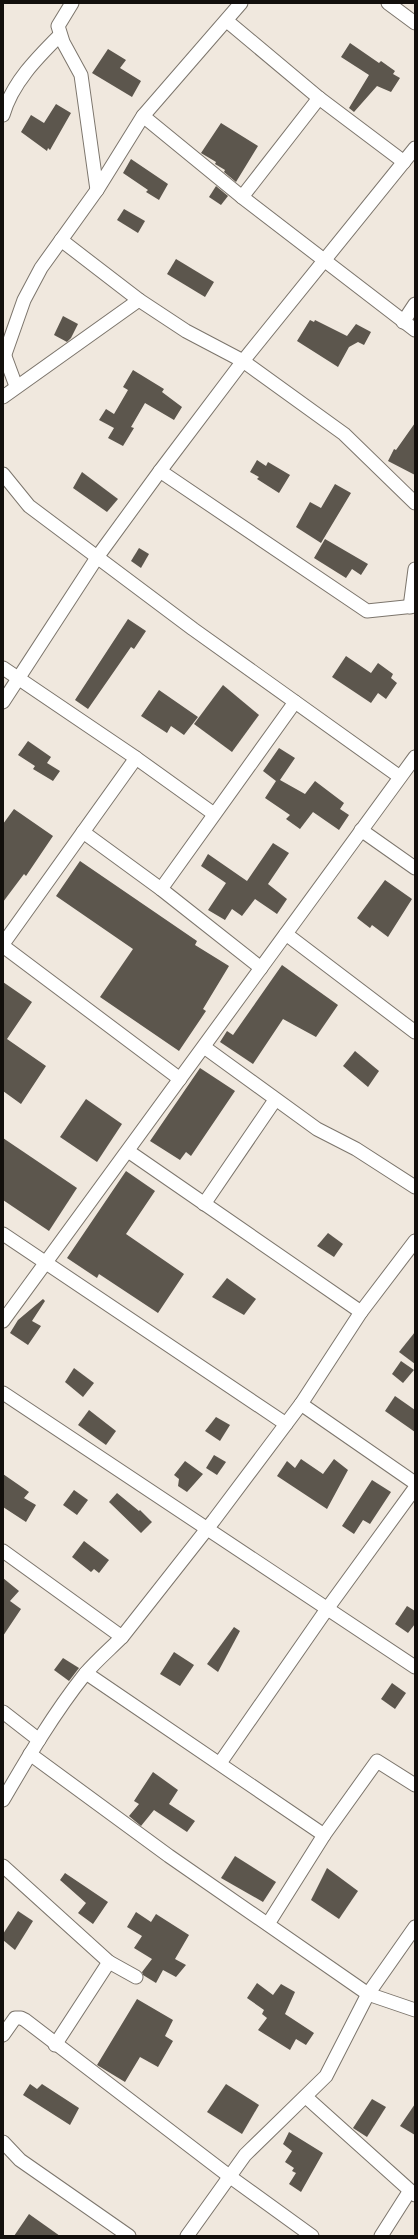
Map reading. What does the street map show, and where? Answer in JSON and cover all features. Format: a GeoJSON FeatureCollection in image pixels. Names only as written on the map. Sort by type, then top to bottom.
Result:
{"type":"FeatureCollection","features":[{"type":"Feature","properties":{"kind":"street"},"geometry":{"type":"LineString","coordinates":[[72,3],[58,26],[60,35],[81,76],[97,190]]}},
{"type":"Feature","properties":{"kind":"street"},"geometry":{"type":"LineString","coordinates":[[16,386],[4,352],[24,300],[41,268],[97,190],[143,116],[227,21],[241,3]]}},
{"type":"Feature","properties":{"kind":"street"},"geometry":{"type":"LineString","coordinates":[[388,3],[415,23]]}},
{"type":"Feature","properties":{"kind":"street"},"geometry":{"type":"LineString","coordinates":[[227,21],[319,98],[404,162]]}},
{"type":"Feature","properties":{"kind":"street"},"geometry":{"type":"LineString","coordinates":[[3,114],[8,100],[30,65],[60,35]]}},
{"type":"Feature","properties":{"kind":"street"},"geometry":{"type":"LineString","coordinates":[[242,197],[319,98]]}},
{"type":"Feature","properties":{"kind":"street"},"geometry":{"type":"LineString","coordinates":[[143,116],[242,197],[415,330]]}},
{"type":"Feature","properties":{"kind":"street"},"geometry":{"type":"LineString","coordinates":[[3,702],[98,556],[160,471],[243,361],[323,260],[415,148]]}},
{"type":"Feature","properties":{"kind":"street"},"geometry":{"type":"LineString","coordinates":[[61,240],[139,300],[186,331],[243,361],[344,434],[415,503]]}},
{"type":"Feature","properties":{"kind":"street"},"geometry":{"type":"LineString","coordinates":[[3,397],[16,386],[139,300]]}},
{"type":"Feature","properties":{"kind":"street"},"geometry":{"type":"LineString","coordinates":[[403,322],[415,304]]}},
{"type":"Feature","properties":{"kind":"street"},"geometry":{"type":"LineString","coordinates":[[160,471],[367,611],[412,606],[415,569]]}},
{"type":"Feature","properties":{"kind":"street"},"geometry":{"type":"LineString","coordinates":[[3,474],[29,506],[295,702],[400,777]]}},
{"type":"Feature","properties":{"kind":"street"},"geometry":{"type":"LineString","coordinates":[[3,668],[136,758],[214,814]]}},
{"type":"Feature","properties":{"kind":"street"},"geometry":{"type":"LineString","coordinates":[[161,888],[295,702]]}},
{"type":"Feature","properties":{"kind":"street"},"geometry":{"type":"LineString","coordinates":[[3,1321],[415,756]]}},
{"type":"Feature","properties":{"kind":"street"},"geometry":{"type":"LineString","coordinates":[[136,758],[3,945],[180,1079]]}},
{"type":"Feature","properties":{"kind":"street"},"geometry":{"type":"LineString","coordinates":[[361,830],[415,868]]}},
{"type":"Feature","properties":{"kind":"street"},"geometry":{"type":"LineString","coordinates":[[83,832],[161,888],[261,968]]}},
{"type":"Feature","properties":{"kind":"street"},"geometry":{"type":"LineString","coordinates":[[286,934],[415,1032]]}},
{"type":"Feature","properties":{"kind":"street"},"geometry":{"type":"LineString","coordinates":[[204,1047],[317,1129],[356,1149],[415,1187]]}},
{"type":"Feature","properties":{"kind":"street"},"geometry":{"type":"LineString","coordinates":[[204,1204],[275,1100]]}},
{"type":"Feature","properties":{"kind":"street"},"geometry":{"type":"LineString","coordinates":[[128,1151],[361,1312]]}},
{"type":"Feature","properties":{"kind":"street"},"geometry":{"type":"LineString","coordinates":[[3,1234],[286,1424]]}},
{"type":"Feature","properties":{"kind":"street"},"geometry":{"type":"LineString","coordinates":[[3,1800],[39,1740],[86,1673],[122,1637],[208,1529],[301,1404],[361,1312],[415,1241]]}},
{"type":"Feature","properties":{"kind":"street"},"geometry":{"type":"LineString","coordinates":[[3,1393],[415,1667]]}},
{"type":"Feature","properties":{"kind":"street"},"geometry":{"type":"LineString","coordinates":[[301,1404],[415,1483]]}},
{"type":"Feature","properties":{"kind":"street"},"geometry":{"type":"LineString","coordinates":[[220,1763],[327,1608],[415,1488]]}},
{"type":"Feature","properties":{"kind":"street"},"geometry":{"type":"LineString","coordinates":[[3,1551],[122,1637]]}},
{"type":"Feature","properties":{"kind":"street"},"geometry":{"type":"LineString","coordinates":[[86,1673],[324,1835]]}},
{"type":"Feature","properties":{"kind":"street"},"geometry":{"type":"LineString","coordinates":[[3,1712],[39,1740]]}},
{"type":"Feature","properties":{"kind":"street"},"geometry":{"type":"LineString","coordinates":[[30,1754],[126,1825],[368,1994],[415,2010]]}},
{"type":"Feature","properties":{"kind":"street"},"geometry":{"type":"LineString","coordinates":[[268,1924],[324,1835],[377,1760],[415,1785]]}},
{"type":"Feature","properties":{"kind":"street"},"geometry":{"type":"LineString","coordinates":[[3,1866],[108,1962],[136,1977]]}},
{"type":"Feature","properties":{"kind":"street"},"geometry":{"type":"LineString","coordinates":[[187,2236],[229,2176],[256,2143],[306,2097],[329,2072],[368,1994],[415,1927]]}},
{"type":"Feature","properties":{"kind":"street"},"geometry":{"type":"LineString","coordinates":[[55,2045],[108,1962]]}},
{"type":"Feature","properties":{"kind":"street"},"geometry":{"type":"LineString","coordinates":[[3,2035],[12,2021],[21,2018],[229,2176],[312,2236]]}},
{"type":"Feature","properties":{"kind":"street"},"geometry":{"type":"LineString","coordinates":[[306,2097],[412,2194],[381,2236]]}},
{"type":"Feature","properties":{"kind":"street"},"geometry":{"type":"LineString","coordinates":[[3,2142],[20,2160],[129,2236]]}},
{"type":"Feature","properties":{"kind":"building"},"geometry":{"type":"Polygon","coordinates":[[[350,43],[379,63],[381,61],[395,71],[393,74],[400,78],[391,92],[377,86],[354,112],[349,108],[369,75],[341,57],[350,43]]]}},
{"type":"Feature","properties":{"kind":"building"},"geometry":{"type":"Polygon","coordinates":[[[108,49],[126,60],[120,68],[141,81],[132,97],[92,73],[108,49]]]}},
{"type":"Feature","properties":{"kind":"building"},"geometry":{"type":"Polygon","coordinates":[[[56,104],[71,113],[50,150],[48,148],[47,151],[21,132],[31,115],[44,123],[56,104]]]}},
{"type":"Feature","properties":{"kind":"building"},"geometry":{"type":"Polygon","coordinates":[[[221,123],[258,146],[236,182],[224,172],[225,170],[215,164],[216,162],[201,153],[221,123]]]}},
{"type":"Feature","properties":{"kind":"building"},"geometry":{"type":"Polygon","coordinates":[[[131,159],[168,184],[159,200],[146,192],[148,190],[123,173],[131,159]]]}},
{"type":"Feature","properties":{"kind":"building"},"geometry":{"type":"Polygon","coordinates":[[[216,186],[228,196],[221,205],[209,197],[216,186]]]}},
{"type":"Feature","properties":{"kind":"building"},"geometry":{"type":"Polygon","coordinates":[[[124,209],[145,221],[138,233],[117,220],[124,209]]]}},
{"type":"Feature","properties":{"kind":"building"},"geometry":{"type":"Polygon","coordinates":[[[176,259],[214,282],[205,297],[167,274],[176,259]]]}},
{"type":"Feature","properties":{"kind":"building"},"geometry":{"type":"Polygon","coordinates":[[[63,316],[78,324],[71,338],[67,342],[54,335],[63,316]]]}},
{"type":"Feature","properties":{"kind":"building"},"geometry":{"type":"Polygon","coordinates":[[[310,320],[314,322],[315,320],[347,336],[356,324],[371,332],[364,345],[358,342],[349,347],[338,367],[297,341],[310,320]]]}},
{"type":"Feature","properties":{"kind":"building"},"geometry":{"type":"Polygon","coordinates":[[[133,370],[164,389],[162,392],[182,407],[174,420],[145,403],[131,427],[134,428],[123,446],[108,438],[114,428],[99,420],[106,409],[114,414],[128,390],[123,387],[133,370]]]}},
{"type":"Feature","properties":{"kind":"building"},"geometry":{"type":"Polygon","coordinates":[[[415,423],[415,475],[388,461],[394,449],[396,450],[415,423]]]}},
{"type":"Feature","properties":{"kind":"building"},"geometry":{"type":"Polygon","coordinates":[[[257,460],[266,466],[268,462],[290,475],[279,493],[257,479],[259,477],[250,472],[257,460]]]}},
{"type":"Feature","properties":{"kind":"building"},"geometry":{"type":"Polygon","coordinates":[[[82,472],[118,499],[107,512],[73,488],[82,472]]]}},
{"type":"Feature","properties":{"kind":"building"},"geometry":{"type":"Polygon","coordinates":[[[335,484],[351,493],[321,543],[296,527],[310,502],[321,508],[335,484]]]}},
{"type":"Feature","properties":{"kind":"building"},"geometry":{"type":"Polygon","coordinates":[[[325,539],[368,564],[361,575],[352,569],[346,578],[314,558],[325,539]]]}},
{"type":"Feature","properties":{"kind":"building"},"geometry":{"type":"Polygon","coordinates":[[[139,548],[149,554],[141,568],[131,561],[139,548]]]}},
{"type":"Feature","properties":{"kind":"building"},"geometry":{"type":"Polygon","coordinates":[[[128,619],[146,631],[134,649],[131,647],[88,709],[75,700],[128,619]]]}},
{"type":"Feature","properties":{"kind":"building"},"geometry":{"type":"Polygon","coordinates":[[[346,656],[371,673],[378,663],[393,674],[391,678],[397,683],[386,699],[378,693],[371,703],[332,677],[346,656]]]}},
{"type":"Feature","properties":{"kind":"building"},"geometry":{"type":"Polygon","coordinates":[[[223,685],[259,715],[232,752],[194,724],[223,685]]]}},
{"type":"Feature","properties":{"kind":"building"},"geometry":{"type":"Polygon","coordinates":[[[159,690],[198,717],[184,735],[171,726],[167,733],[141,716],[159,690]]]}},
{"type":"Feature","properties":{"kind":"building"},"geometry":{"type":"Polygon","coordinates":[[[28,741],[51,757],[47,763],[60,771],[53,781],[33,769],[35,766],[18,755],[28,741]]]}},
{"type":"Feature","properties":{"kind":"building"},"geometry":{"type":"Polygon","coordinates":[[[279,748],[295,758],[280,780],[305,794],[315,781],[344,803],[340,809],[349,815],[339,830],[313,812],[300,829],[286,819],[290,815],[265,798],[276,781],[263,771],[279,748]]]}},
{"type":"Feature","properties":{"kind":"building"},"geometry":{"type":"Polygon","coordinates":[[[14,809],[53,836],[26,876],[24,874],[3,902],[3,824],[14,809]]]}},
{"type":"Feature","properties":{"kind":"building"},"geometry":{"type":"Polygon","coordinates":[[[273,843],[289,853],[268,884],[287,899],[277,914],[255,899],[242,916],[232,909],[225,920],[208,910],[226,883],[201,866],[208,854],[247,881],[273,843]]]}},
{"type":"Feature","properties":{"kind":"building"},"geometry":{"type":"Polygon","coordinates":[[[80,861],[197,941],[195,945],[229,966],[203,1009],[206,1011],[179,1051],[100,997],[133,949],[56,896],[80,861]]]}},
{"type":"Feature","properties":{"kind":"building"},"geometry":{"type":"Polygon","coordinates":[[[385,880],[412,899],[388,937],[372,925],[370,928],[357,918],[385,880]]]}},
{"type":"Feature","properties":{"kind":"building"},"geometry":{"type":"Polygon","coordinates":[[[282,965],[338,1005],[316,1037],[283,1019],[253,1064],[220,1042],[227,1031],[233,1035],[282,965]]]}},
{"type":"Feature","properties":{"kind":"building"},"geometry":{"type":"Polygon","coordinates":[[[3,982],[32,1002],[7,1039],[46,1066],[21,1104],[3,1091],[3,982]]]}},
{"type":"Feature","properties":{"kind":"building"},"geometry":{"type":"Polygon","coordinates":[[[355,1051],[379,1071],[368,1087],[343,1066],[355,1051]]]}},
{"type":"Feature","properties":{"kind":"building"},"geometry":{"type":"Polygon","coordinates":[[[200,1068],[235,1091],[191,1156],[186,1152],[180,1160],[150,1141],[200,1068]]]}},
{"type":"Feature","properties":{"kind":"building"},"geometry":{"type":"Polygon","coordinates":[[[86,1099],[122,1124],[97,1162],[60,1137],[86,1099]]]}},
{"type":"Feature","properties":{"kind":"building"},"geometry":{"type":"Polygon","coordinates":[[[3,1138],[77,1188],[49,1231],[3,1200],[3,1138]]]}},
{"type":"Feature","properties":{"kind":"building"},"geometry":{"type":"Polygon","coordinates":[[[126,1171],[155,1191],[126,1234],[184,1274],[158,1313],[99,1274],[97,1278],[67,1258],[126,1171]]]}},
{"type":"Feature","properties":{"kind":"building"},"geometry":{"type":"Polygon","coordinates":[[[328,1233],[343,1244],[334,1257],[317,1246],[328,1233]]]}},
{"type":"Feature","properties":{"kind":"building"},"geometry":{"type":"Polygon","coordinates":[[[227,1278],[256,1299],[244,1315],[212,1297],[227,1278]]]}},
{"type":"Feature","properties":{"kind":"building"},"geometry":{"type":"Polygon","coordinates":[[[43,1299],[45,1301],[32,1321],[41,1326],[28,1345],[10,1333],[18,1320],[43,1299]]]}},
{"type":"Feature","properties":{"kind":"building"},"geometry":{"type":"Polygon","coordinates":[[[415,1332],[415,1364],[399,1352],[415,1332]]]}},
{"type":"Feature","properties":{"kind":"building"},"geometry":{"type":"Polygon","coordinates":[[[401,1361],[414,1370],[403,1383],[392,1374],[401,1361]]]}},
{"type":"Feature","properties":{"kind":"building"},"geometry":{"type":"Polygon","coordinates":[[[74,1368],[94,1383],[83,1397],[65,1382],[74,1368]]]}},
{"type":"Feature","properties":{"kind":"building"},"geometry":{"type":"Polygon","coordinates":[[[395,1396],[415,1410],[415,1432],[385,1411],[395,1396]]]}},
{"type":"Feature","properties":{"kind":"building"},"geometry":{"type":"Polygon","coordinates":[[[89,1410],[116,1431],[106,1445],[78,1425],[89,1410]]]}},
{"type":"Feature","properties":{"kind":"building"},"geometry":{"type":"Polygon","coordinates":[[[216,1417],[230,1425],[220,1441],[205,1431],[216,1417]]]}},
{"type":"Feature","properties":{"kind":"building"},"geometry":{"type":"Polygon","coordinates":[[[214,1455],[226,1462],[217,1475],[206,1468],[214,1455]]]}},
{"type":"Feature","properties":{"kind":"building"},"geometry":{"type":"Polygon","coordinates":[[[301,1459],[323,1474],[334,1459],[348,1470],[327,1509],[277,1476],[287,1461],[295,1468],[301,1459]]]}},
{"type":"Feature","properties":{"kind":"building"},"geometry":{"type":"Polygon","coordinates":[[[185,1461],[203,1474],[187,1492],[178,1486],[179,1479],[174,1475],[185,1461]]]}},
{"type":"Feature","properties":{"kind":"building"},"geometry":{"type":"Polygon","coordinates":[[[3,1474],[29,1492],[24,1498],[36,1505],[26,1522],[3,1507],[3,1474]]]}},
{"type":"Feature","properties":{"kind":"building"},"geometry":{"type":"Polygon","coordinates":[[[372,1480],[391,1492],[370,1524],[363,1520],[354,1534],[342,1526],[372,1480]]]}},
{"type":"Feature","properties":{"kind":"building"},"geometry":{"type":"Polygon","coordinates":[[[74,1490],[88,1500],[77,1515],[63,1505],[74,1490]]]}},
{"type":"Feature","properties":{"kind":"building"},"geometry":{"type":"Polygon","coordinates":[[[117,1493],[139,1511],[140,1510],[152,1522],[141,1533],[109,1502],[117,1493]]]}},
{"type":"Feature","properties":{"kind":"building"},"geometry":{"type":"Polygon","coordinates":[[[84,1541],[109,1560],[99,1573],[94,1569],[91,1572],[72,1557],[84,1541]]]}},
{"type":"Feature","properties":{"kind":"building"},"geometry":{"type":"Polygon","coordinates":[[[3,1578],[19,1591],[10,1601],[21,1609],[3,1636],[3,1578]]]}},
{"type":"Feature","properties":{"kind":"building"},"geometry":{"type":"Polygon","coordinates":[[[407,1606],[415,1611],[415,1624],[408,1633],[395,1624],[407,1606]]]}},
{"type":"Feature","properties":{"kind":"building"},"geometry":{"type":"Polygon","coordinates":[[[234,1627],[240,1631],[218,1672],[207,1664],[234,1627]]]}},
{"type":"Feature","properties":{"kind":"building"},"geometry":{"type":"Polygon","coordinates":[[[174,1652],[194,1665],[180,1686],[160,1674],[174,1652]]]}},
{"type":"Feature","properties":{"kind":"building"},"geometry":{"type":"Polygon","coordinates":[[[63,1658],[79,1668],[69,1681],[54,1670],[63,1658]]]}},
{"type":"Feature","properties":{"kind":"building"},"geometry":{"type":"Polygon","coordinates":[[[392,1683],[406,1693],[395,1709],[381,1699],[392,1683]]]}},
{"type":"Feature","properties":{"kind":"building"},"geometry":{"type":"Polygon","coordinates":[[[153,1772],[178,1790],[169,1804],[195,1821],[187,1832],[154,1810],[141,1826],[129,1816],[139,1804],[134,1801],[153,1772]]]}},
{"type":"Feature","properties":{"kind":"building"},"geometry":{"type":"Polygon","coordinates":[[[235,1856],[276,1882],[263,1902],[221,1878],[235,1856]]]}},
{"type":"Feature","properties":{"kind":"building"},"geometry":{"type":"Polygon","coordinates":[[[327,1868],[358,1891],[339,1919],[311,1900],[327,1868]]]}},
{"type":"Feature","properties":{"kind":"building"},"geometry":{"type":"Polygon","coordinates":[[[65,1873],[108,1902],[93,1924],[78,1913],[86,1903],[60,1880],[65,1873]]]}},
{"type":"Feature","properties":{"kind":"building"},"geometry":{"type":"Polygon","coordinates":[[[18,1911],[33,1921],[15,1950],[3,1940],[3,1934],[18,1911]]]}},
{"type":"Feature","properties":{"kind":"building"},"geometry":{"type":"Polygon","coordinates":[[[136,1912],[151,1922],[156,1914],[189,1935],[175,1959],[186,1965],[176,1977],[163,1970],[156,1983],[143,1975],[142,1972],[152,1959],[134,1948],[142,1936],[127,1927],[136,1912]]]}},
{"type":"Feature","properties":{"kind":"building"},"geometry":{"type":"Polygon","coordinates":[[[257,1983],[273,1995],[281,1984],[295,1992],[285,2014],[314,2033],[306,2045],[296,2039],[290,2050],[258,2030],[267,2018],[262,2014],[264,2010],[247,1998],[257,1983]]]}},
{"type":"Feature","properties":{"kind":"building"},"geometry":{"type":"Polygon","coordinates":[[[137,1999],[173,2020],[165,2036],[173,2041],[158,2067],[140,2057],[125,2082],[97,2065],[137,1999]]]}},
{"type":"Feature","properties":{"kind":"building"},"geometry":{"type":"Polygon","coordinates":[[[30,2084],[37,2089],[42,2084],[79,2108],[70,2125],[23,2095],[30,2084]]]}},
{"type":"Feature","properties":{"kind":"building"},"geometry":{"type":"Polygon","coordinates":[[[226,2084],[259,2105],[242,2134],[207,2112],[226,2084]]]}},
{"type":"Feature","properties":{"kind":"building"},"geometry":{"type":"Polygon","coordinates":[[[372,2099],[386,2107],[367,2137],[353,2128],[372,2099]]]}},
{"type":"Feature","properties":{"kind":"building"},"geometry":{"type":"Polygon","coordinates":[[[415,2104],[415,2135],[400,2126],[415,2104]]]}},
{"type":"Feature","properties":{"kind":"building"},"geometry":{"type":"Polygon","coordinates":[[[289,2132],[323,2153],[301,2192],[289,2184],[296,2173],[292,2171],[294,2168],[285,2162],[292,2151],[283,2144],[289,2132]]]}},
{"type":"Feature","properties":{"kind":"building"},"geometry":{"type":"Polygon","coordinates":[[[29,2214],[60,2236],[14,2236],[29,2214]]]}}]}
